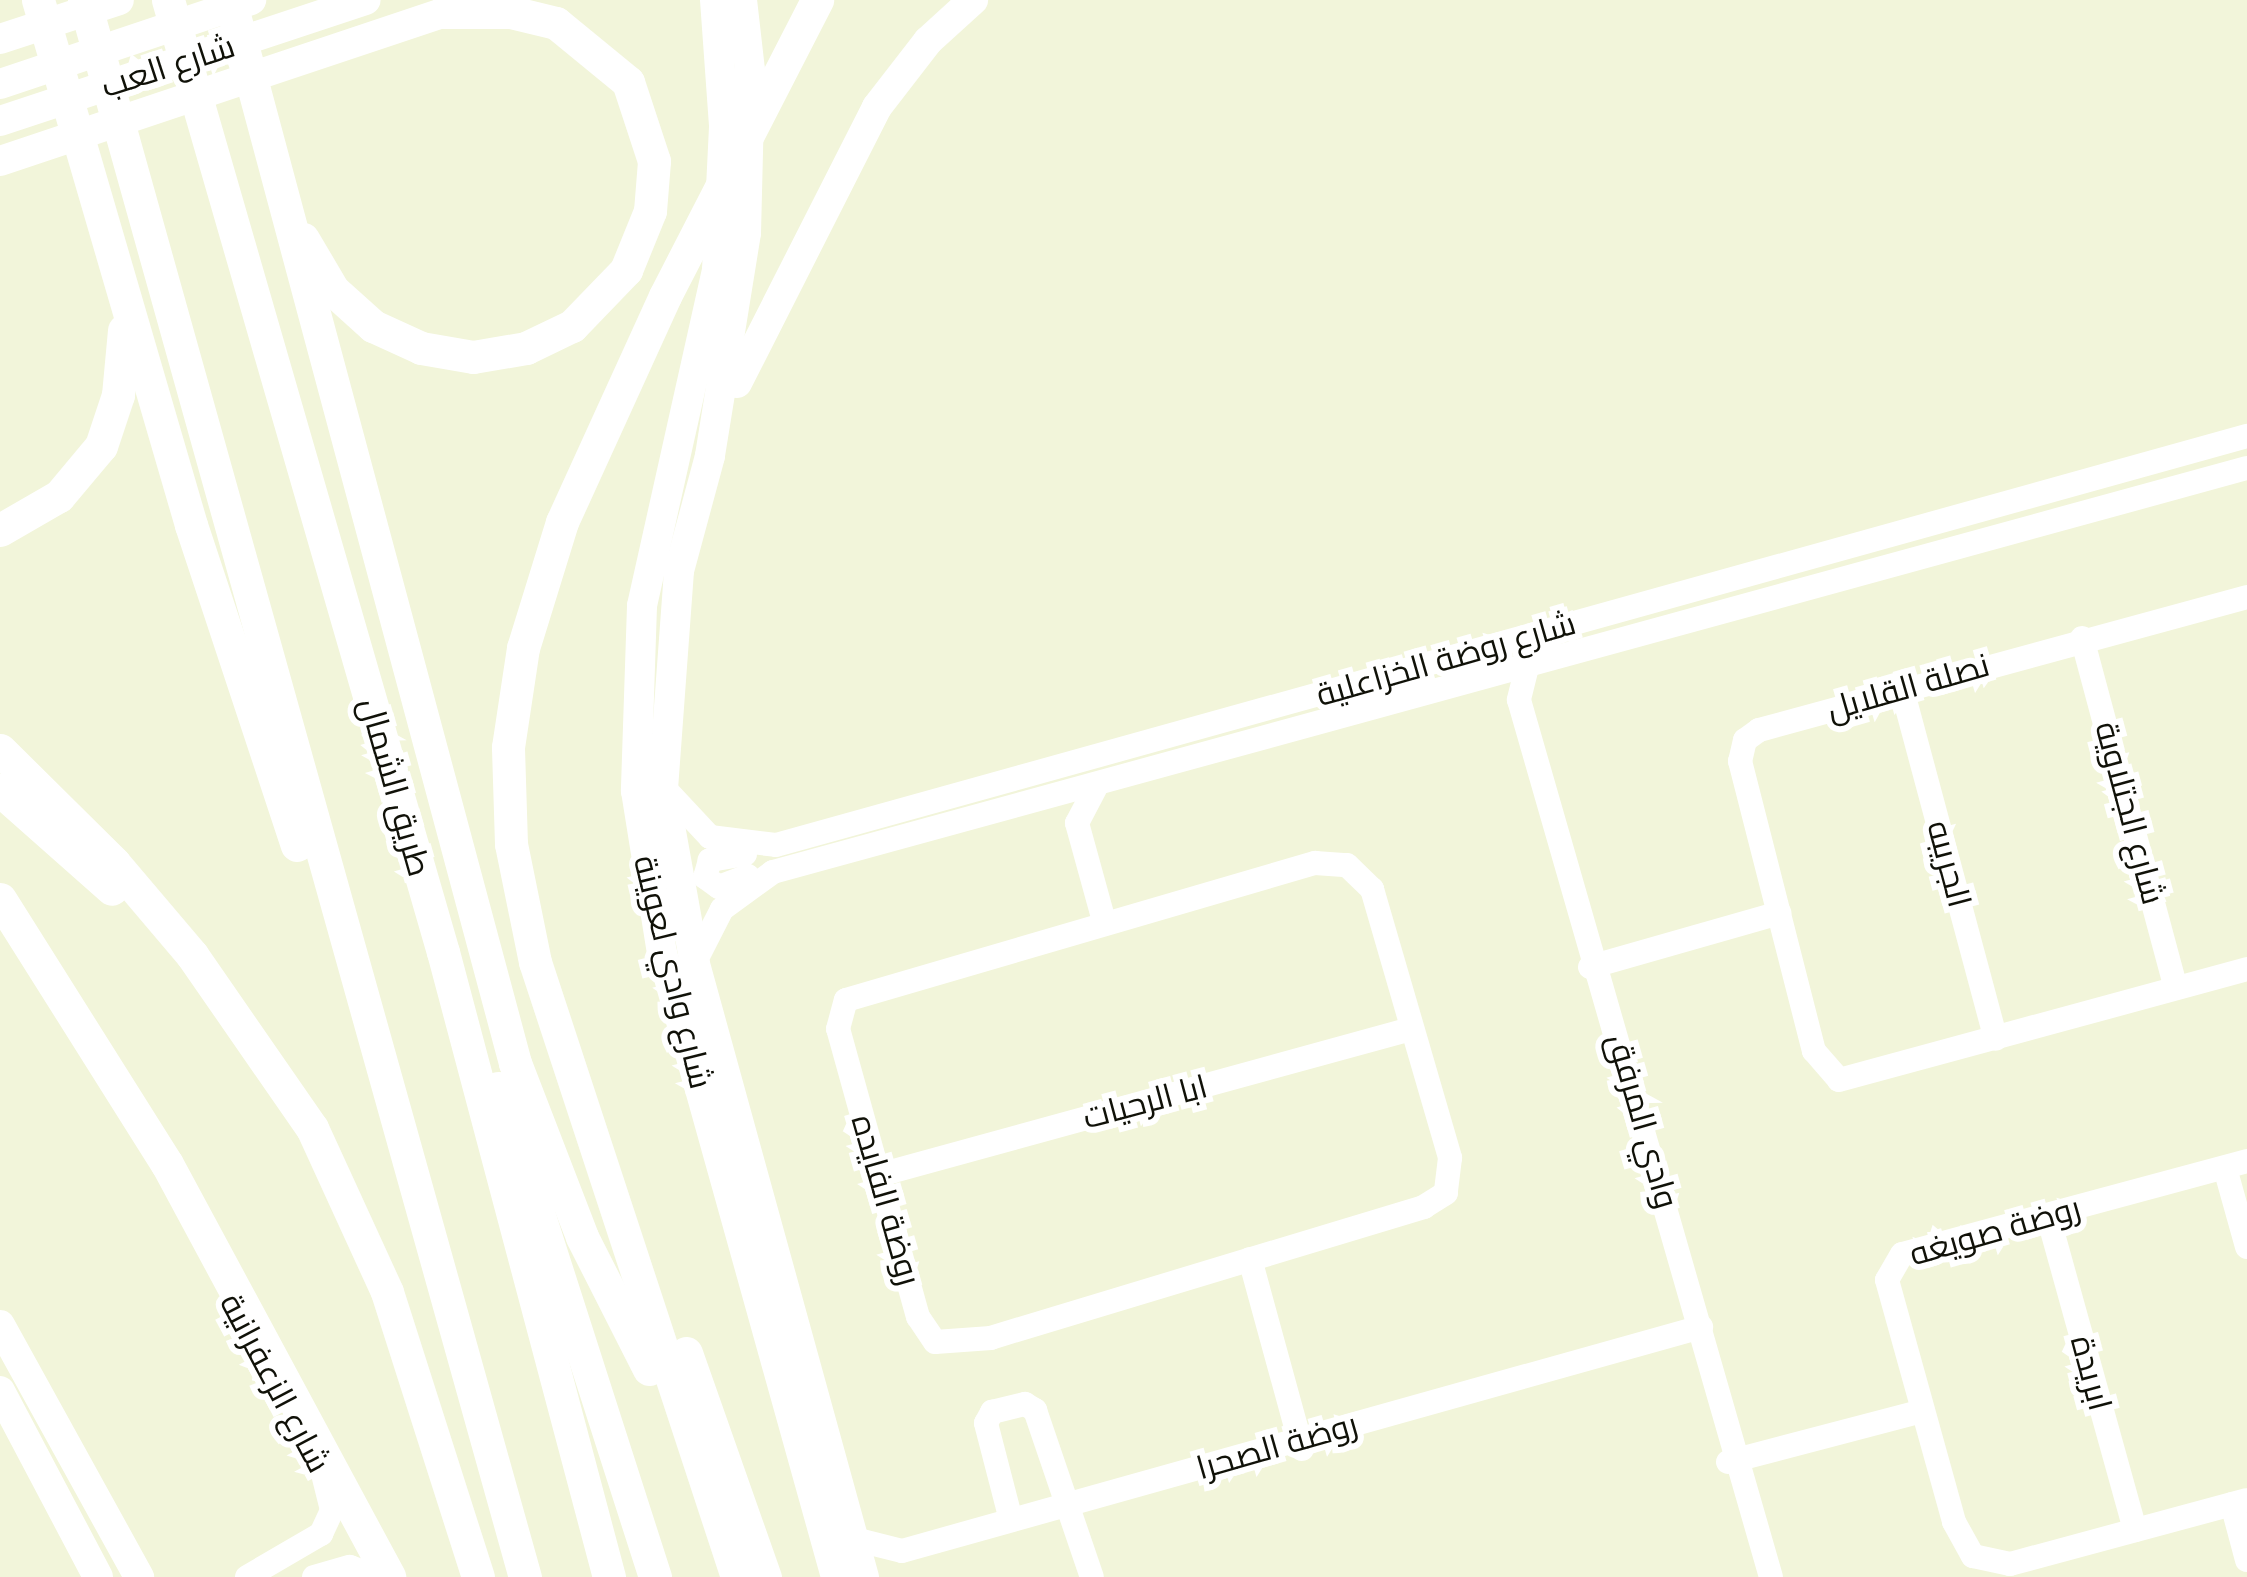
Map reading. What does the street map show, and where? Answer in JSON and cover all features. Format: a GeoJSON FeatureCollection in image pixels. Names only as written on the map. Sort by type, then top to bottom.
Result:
{"type":"FeatureCollection","features":[{"type":"Feature","properties":{"kind":"highway"},"geometry":{"type":"LineString","coordinates":[[38,0],[121,292],[292,830],[352,966]]}},
{"type":"Feature","properties":{"kind":"highway"},"geometry":{"type":"LineString","coordinates":[[84,0],[524,1577]]}},
{"type":"Feature","properties":{"kind":"highway","name":"طريق الشمال"},"geometry":{"type":"LineString","coordinates":[[168,0],[452,989],[609,1577]]}},
{"type":"Feature","properties":{"kind":"highway"},"geometry":{"type":"LineString","coordinates":[[230,0],[515,1063],[582,1237],[641,1349],[735,1570]]}},
{"type":"Feature","properties":{"kind":"highway"},"geometry":{"type":"LineString","coordinates":[[735,1570],[519,899],[508,747],[540,585],[603,429],[817,0]]}},
{"type":"Feature","properties":{"kind":"highway"},"geometry":{"type":"LineString","coordinates":[[284,196],[332,290],[373,326],[421,348],[473,357],[526,348],[572,326],[611,291],[650,211],[654,160],[642,106],[610,60],[556,23],[511,11],[444,12]]}},
{"type":"Feature","properties":{"kind":"highway"},"geometry":{"type":"LineString","coordinates":[[0,530],[59,496],[101,446],[122,369],[121,292]]}},
{"type":"Feature","properties":{"kind":"highway"},"geometry":{"type":"LineString","coordinates":[[0,750],[114,863],[192,955],[281,1076],[345,1192],[387,1292],[478,1577]]}},
{"type":"Feature","properties":{"kind":"highway"},"geometry":{"type":"LineString","coordinates":[[0,790],[192,955]]}},
{"type":"Feature","properties":{"kind":"highway"},"geometry":{"type":"LineString","coordinates":[[0,899],[197,1220],[389,1577]]}},
{"type":"Feature","properties":{"kind":"highway"},"geometry":{"type":"LineString","coordinates":[[452,989],[516,1138],[655,1577]]}},
{"type":"Feature","properties":{"kind":"highway"},"geometry":{"type":"LineString","coordinates":[[583,1096],[638,1223],[765,1577]]}},
{"type":"Feature","properties":{"kind":"main road"},"geometry":{"type":"LineString","coordinates":[[0,39],[119,0]]}},
{"type":"Feature","properties":{"kind":"main road","name":"شارع العب"},"geometry":{"type":"LineString","coordinates":[[15,79],[251,0]]}},
{"type":"Feature","properties":{"kind":"main road","name":"شارع العب"},"geometry":{"type":"LineString","coordinates":[[0,121],[365,0]]}},
{"type":"Feature","properties":{"kind":"main road"},"geometry":{"type":"LineString","coordinates":[[0,161],[480,0]]}},
{"type":"Feature","properties":{"kind":"main road","name":"شارع وادي لعوينة"},"geometry":{"type":"LineString","coordinates":[[715,0],[724,127],[717,270],[642,606],[636,791],[662,953],[836,1577]]}},
{"type":"Feature","properties":{"kind":"main road","name":"شارع وادي لعوينة"},"geometry":{"type":"LineString","coordinates":[[742,0],[750,70],[746,233],[710,456],[672,620],[663,787],[695,964],[864,1577]]}},
{"type":"Feature","properties":{"kind":"main road"},"geometry":{"type":"LineString","coordinates":[[710,456],[746,355],[862,132],[910,62],[973,0]]}},
{"type":"Feature","properties":{"kind":"main road"},"geometry":{"type":"LineString","coordinates":[[0,1325],[139,1577]]}},
{"type":"Feature","properties":{"kind":"main road"},"geometry":{"type":"LineString","coordinates":[[0,1390],[98,1577]]}},
{"type":"Feature","properties":{"kind":"main road"},"geometry":{"type":"LineString","coordinates":[[80,1544],[82,1577]]}},
{"type":"Feature","properties":{"kind":"street","name":"شارع روضة الخزاعلية"},"geometry":{"type":"LineString","coordinates":[[695,964],[733,897],[782,856],[2247,436]]}},
{"type":"Feature","properties":{"kind":"street","name":"شارع روضة الخزاعلية"},"geometry":{"type":"LineString","coordinates":[[663,787],[710,837],[782,856],[1036,801],[2247,468]]}},
{"type":"Feature","properties":{"kind":"street","name":"نصلة القلايل"},"geometry":{"type":"LineString","coordinates":[[2247,598],[2082,638],[1759,730],[1741,747],[1814,1051],[1832,1077],[1856,1081],[2247,969]]}},
{"type":"Feature","properties":{"kind":"street","name":"شارع الجتلاوية"},"geometry":{"type":"LineString","coordinates":[[2082,638],[2176,988]]}},
{"type":"Feature","properties":{"kind":"street","name":"وادي المرفق"},"geometry":{"type":"LineString","coordinates":[[1526,668],[1519,700],[1733,1460],[1771,1577]]}},
{"type":"Feature","properties":{"kind":"street","name":"وادي المرفق"},"geometry":{"type":"LineString","coordinates":[[1486,677],[1510,700],[1595,966]]}},
{"type":"Feature","properties":{"kind":"street","name":"الجريبه"},"geometry":{"type":"LineString","coordinates":[[1902,689],[1996,1039]]}},
{"type":"Feature","properties":{"kind":"street"},"geometry":{"type":"LineString","coordinates":[[1097,784],[1080,807],[1078,831],[1104,921]]}},
{"type":"Feature","properties":{"kind":"street"},"geometry":{"type":"LineString","coordinates":[[1036,801],[1057,808],[1078,831]]}},
{"type":"Feature","properties":{"kind":"street","name":"روضة الفايده"},"geometry":{"type":"LineString","coordinates":[[1316,863],[1346,865],[1372,889],[1411,1029],[1450,1158],[1446,1192],[1424,1207],[991,1338],[940,1345],[918,1317],[838,1029],[846,1000],[1104,921],[1316,863]]}},
{"type":"Feature","properties":{"kind":"street"},"geometry":{"type":"LineString","coordinates":[[1595,966],[1779,913]]}},
{"type":"Feature","properties":{"kind":"street","name":"ابا الرحيات"},"geometry":{"type":"LineString","coordinates":[[879,1175],[1411,1029]]}},
{"type":"Feature","properties":{"kind":"street"},"geometry":{"type":"LineString","coordinates":[[2236,1165],[2247,1247]]}},
{"type":"Feature","properties":{"kind":"street","name":"روضة صويغه"},"geometry":{"type":"LineString","coordinates":[[2236,1165],[1891,1264],[1890,1295],[1959,1539],[1982,1562],[2010,1564],[2240,1502],[2247,1560]]}},
{"type":"Feature","properties":{"kind":"street","name":"ابريدة"},"geometry":{"type":"LineString","coordinates":[[2048,1216],[2135,1530]]}},
{"type":"Feature","properties":{"kind":"street","name":"شارع الزعفرانية"},"geometry":{"type":"LineString","coordinates":[[197,1220],[226,1294],[331,1492],[321,1534],[247,1577]]}},
{"type":"Feature","properties":{"kind":"street"},"geometry":{"type":"LineString","coordinates":[[1250,1259],[1300,1444]]}},
{"type":"Feature","properties":{"kind":"street","name":"روضة الصحرا"},"geometry":{"type":"LineString","coordinates":[[886,1577],[905,1561],[1068,1510],[1697,1333]]}},
{"type":"Feature","properties":{"kind":"street"},"geometry":{"type":"LineString","coordinates":[[1011,1520],[986,1423],[992,1412],[1035,1410],[1092,1577]]}},
{"type":"Feature","properties":{"kind":"street"},"geometry":{"type":"LineString","coordinates":[[1733,1460],[1922,1411]]}},
{"type":"Feature","properties":{"kind":"street","name":"وادي المرفق"},"geometry":{"type":"LineString","coordinates":[[1733,1460],[1760,1577]]}},
{"type":"Feature","properties":{"kind":"street","name":"روضة الصحرا"},"geometry":{"type":"LineString","coordinates":[[854,1539],[902,1552],[1011,1520],[1068,1510]]}},
{"type":"Feature","properties":{"kind":"street"},"geometry":{"type":"LineString","coordinates":[[314,1577],[340,1568],[376,1577]]}}]}
